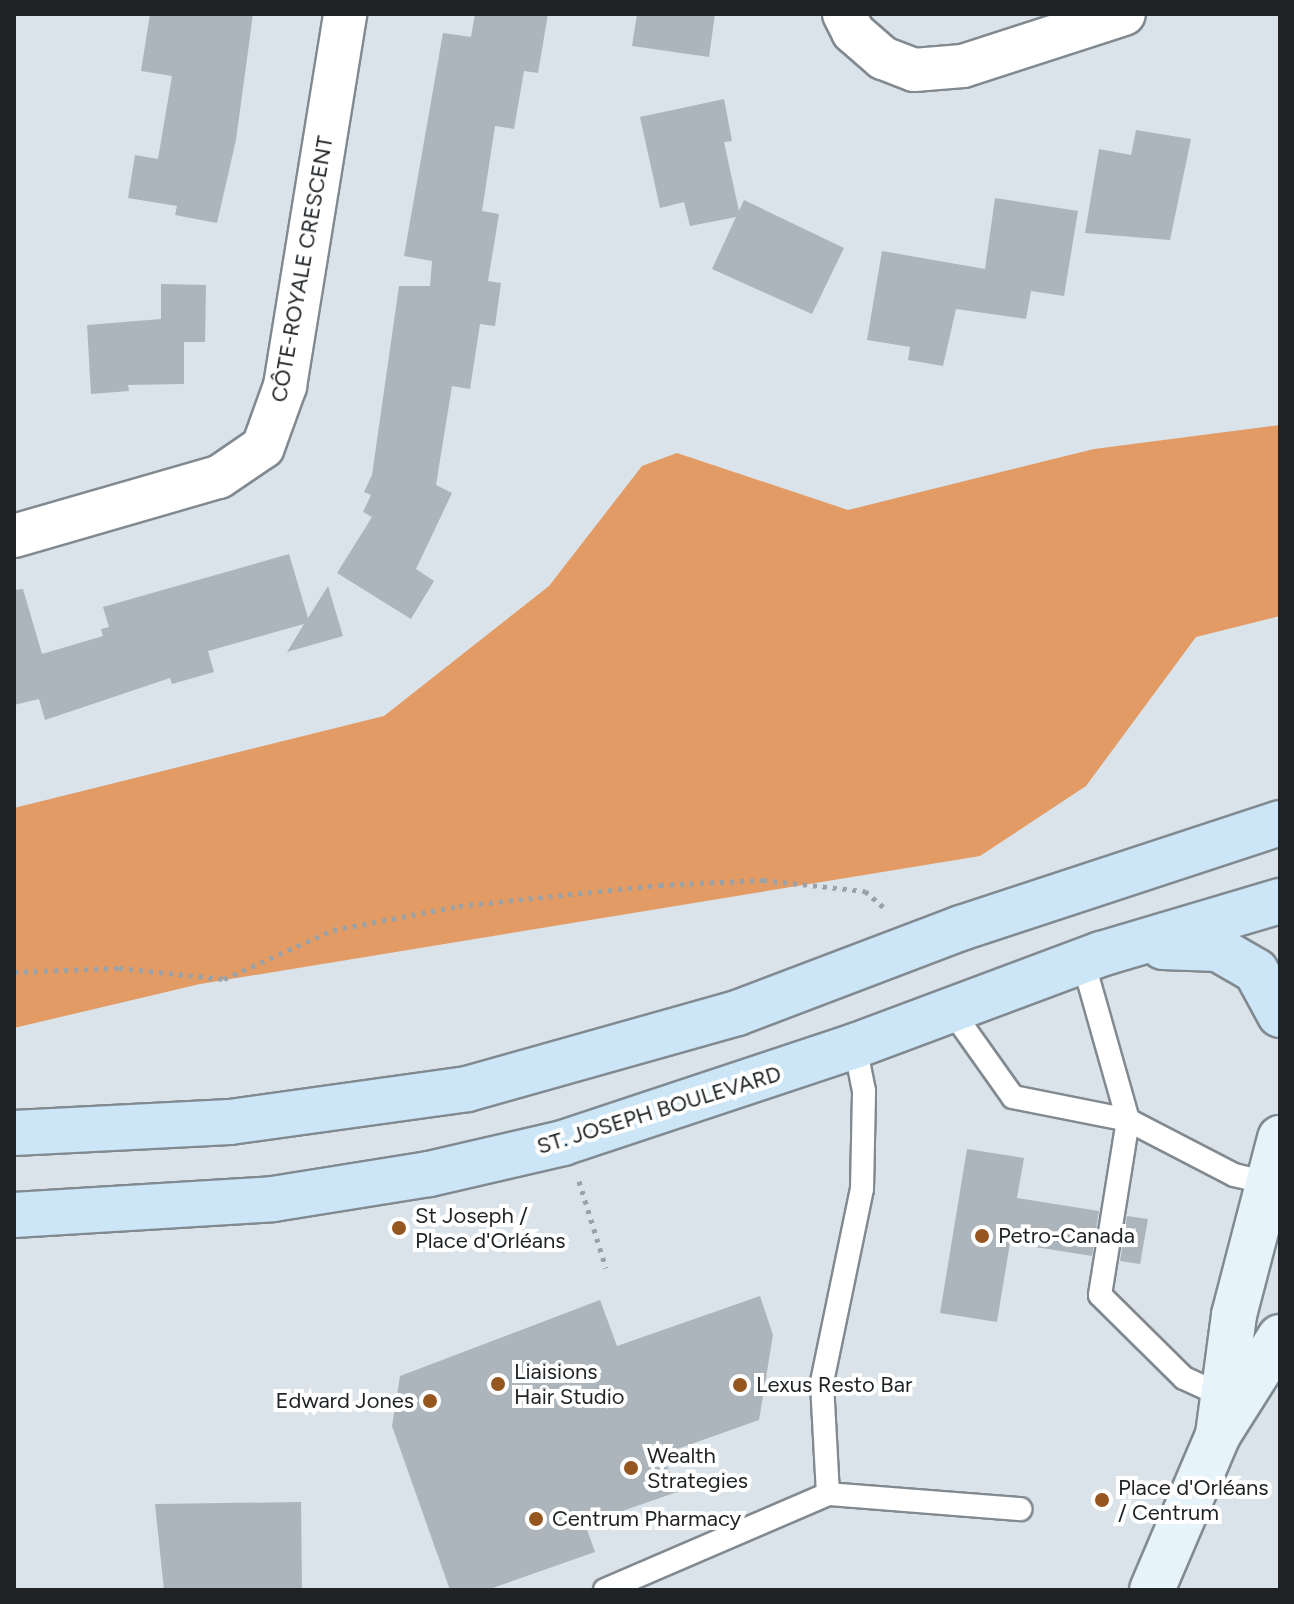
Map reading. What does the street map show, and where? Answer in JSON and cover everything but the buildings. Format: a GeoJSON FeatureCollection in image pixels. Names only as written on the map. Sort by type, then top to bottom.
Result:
{"type":"FeatureCollection","features":[{"type":"Feature","properties":{"kind":"main road"},"geometry":{"type":"LineString","coordinates":[[14,1133],[230,1122],[467,1089],[723,1018],[961,928],[1280,823]]}},
{"type":"Feature","properties":{"kind":"main road","name":"ST. JOSEPH BOULEVARD"},"geometry":{"type":"LineString","coordinates":[[14,1215],[273,1199],[429,1174],[563,1143],[855,1046],[1092,958],[1280,901]]}},
{"type":"Feature","properties":{"kind":"main road"},"geometry":{"type":"LineString","coordinates":[[1092,958],[1186,944],[1218,949],[1256,971],[1280,1015]]}},
{"type":"Feature","properties":{"kind":"main road"},"geometry":{"type":"LineString","coordinates":[[1152,1590],[1172,1547],[1220,1415],[1234,1315],[1280,1138]]}},
{"type":"Feature","properties":{"kind":"main road"},"geometry":{"type":"LineString","coordinates":[[1220,1415],[1280,1337]]}},
{"type":"Feature","properties":{"kind":"main road"},"geometry":{"type":"LineString","coordinates":[[1172,1547],[1185,1590]]}},
{"type":"Feature","properties":{"kind":"street","name":"CÔTE-ROYALE CRESCENT"},"geometry":{"type":"LineString","coordinates":[[14,536],[219,477],[263,447],[285,386],[345,14]]}},
{"type":"Feature","properties":{"kind":"street"},"geometry":{"type":"LineString","coordinates":[[849,23],[883,58],[914,70],[963,66],[1124,14]]}},
{"type":"Feature","properties":{"kind":"lane"},"geometry":{"type":"LineString","coordinates":[[1092,958],[1128,1120],[1100,1295],[1220,1415]]}},
{"type":"Feature","properties":{"kind":"lane"},"geometry":{"type":"LineString","coordinates":[[952,1011],[1013,1097],[1128,1120],[1234,1175],[1269,1183]]}},
{"type":"Feature","properties":{"kind":"lane"},"geometry":{"type":"LineString","coordinates":[[828,1494],[822,1382],[862,1189],[864,1091],[855,1046]]}},
{"type":"Feature","properties":{"kind":"lane"},"geometry":{"type":"LineString","coordinates":[[605,1590],[828,1494],[1020,1509]]}},
{"type":"Feature","properties":{"kind":"path"},"geometry":{"type":"LineString","coordinates":[[14,972],[119,968],[224,979],[333,930],[459,906],[660,885],[763,880],[865,891],[895,917]]}},
{"type":"Feature","properties":{"kind":"path"},"geometry":{"type":"LineString","coordinates":[[584,1190],[606,1268]]}},
{"type":"Feature","properties":{"kind":"shaded area"},"geometry":{"type":"Polygon","coordinates":[[[1280,425],[1280,616],[1196,637],[1086,786],[980,856],[200,984],[14,1028],[14,808],[384,716],[549,586],[642,466],[677,453],[848,510],[1094,449],[1280,425]]]}},
{"type":"Feature","properties":{"kind":"place","name":"St Joseph / Place d'Orléans"},"geometry":{"type":"Point","coordinates":[399,1228]}},
{"type":"Feature","properties":{"kind":"place","name":"Petro-Canada"},"geometry":{"type":"Point","coordinates":[982,1236]}},
{"type":"Feature","properties":{"kind":"place","name":"Liaisions Hair Studio"},"geometry":{"type":"Point","coordinates":[498,1384]}},
{"type":"Feature","properties":{"kind":"place","name":"Lexus Resto Bar"},"geometry":{"type":"Point","coordinates":[740,1385]}},
{"type":"Feature","properties":{"kind":"place","name":"Edward Jones"},"geometry":{"type":"Point","coordinates":[430,1401]}},
{"type":"Feature","properties":{"kind":"place","name":"Wealth Strategies"},"geometry":{"type":"Point","coordinates":[631,1468]}},
{"type":"Feature","properties":{"kind":"place","name":"Place d'Orléans / Centrum"},"geometry":{"type":"Point","coordinates":[1102,1500]}},
{"type":"Feature","properties":{"kind":"place","name":"Centrum Pharmacy"},"geometry":{"type":"Point","coordinates":[536,1519]}}]}
